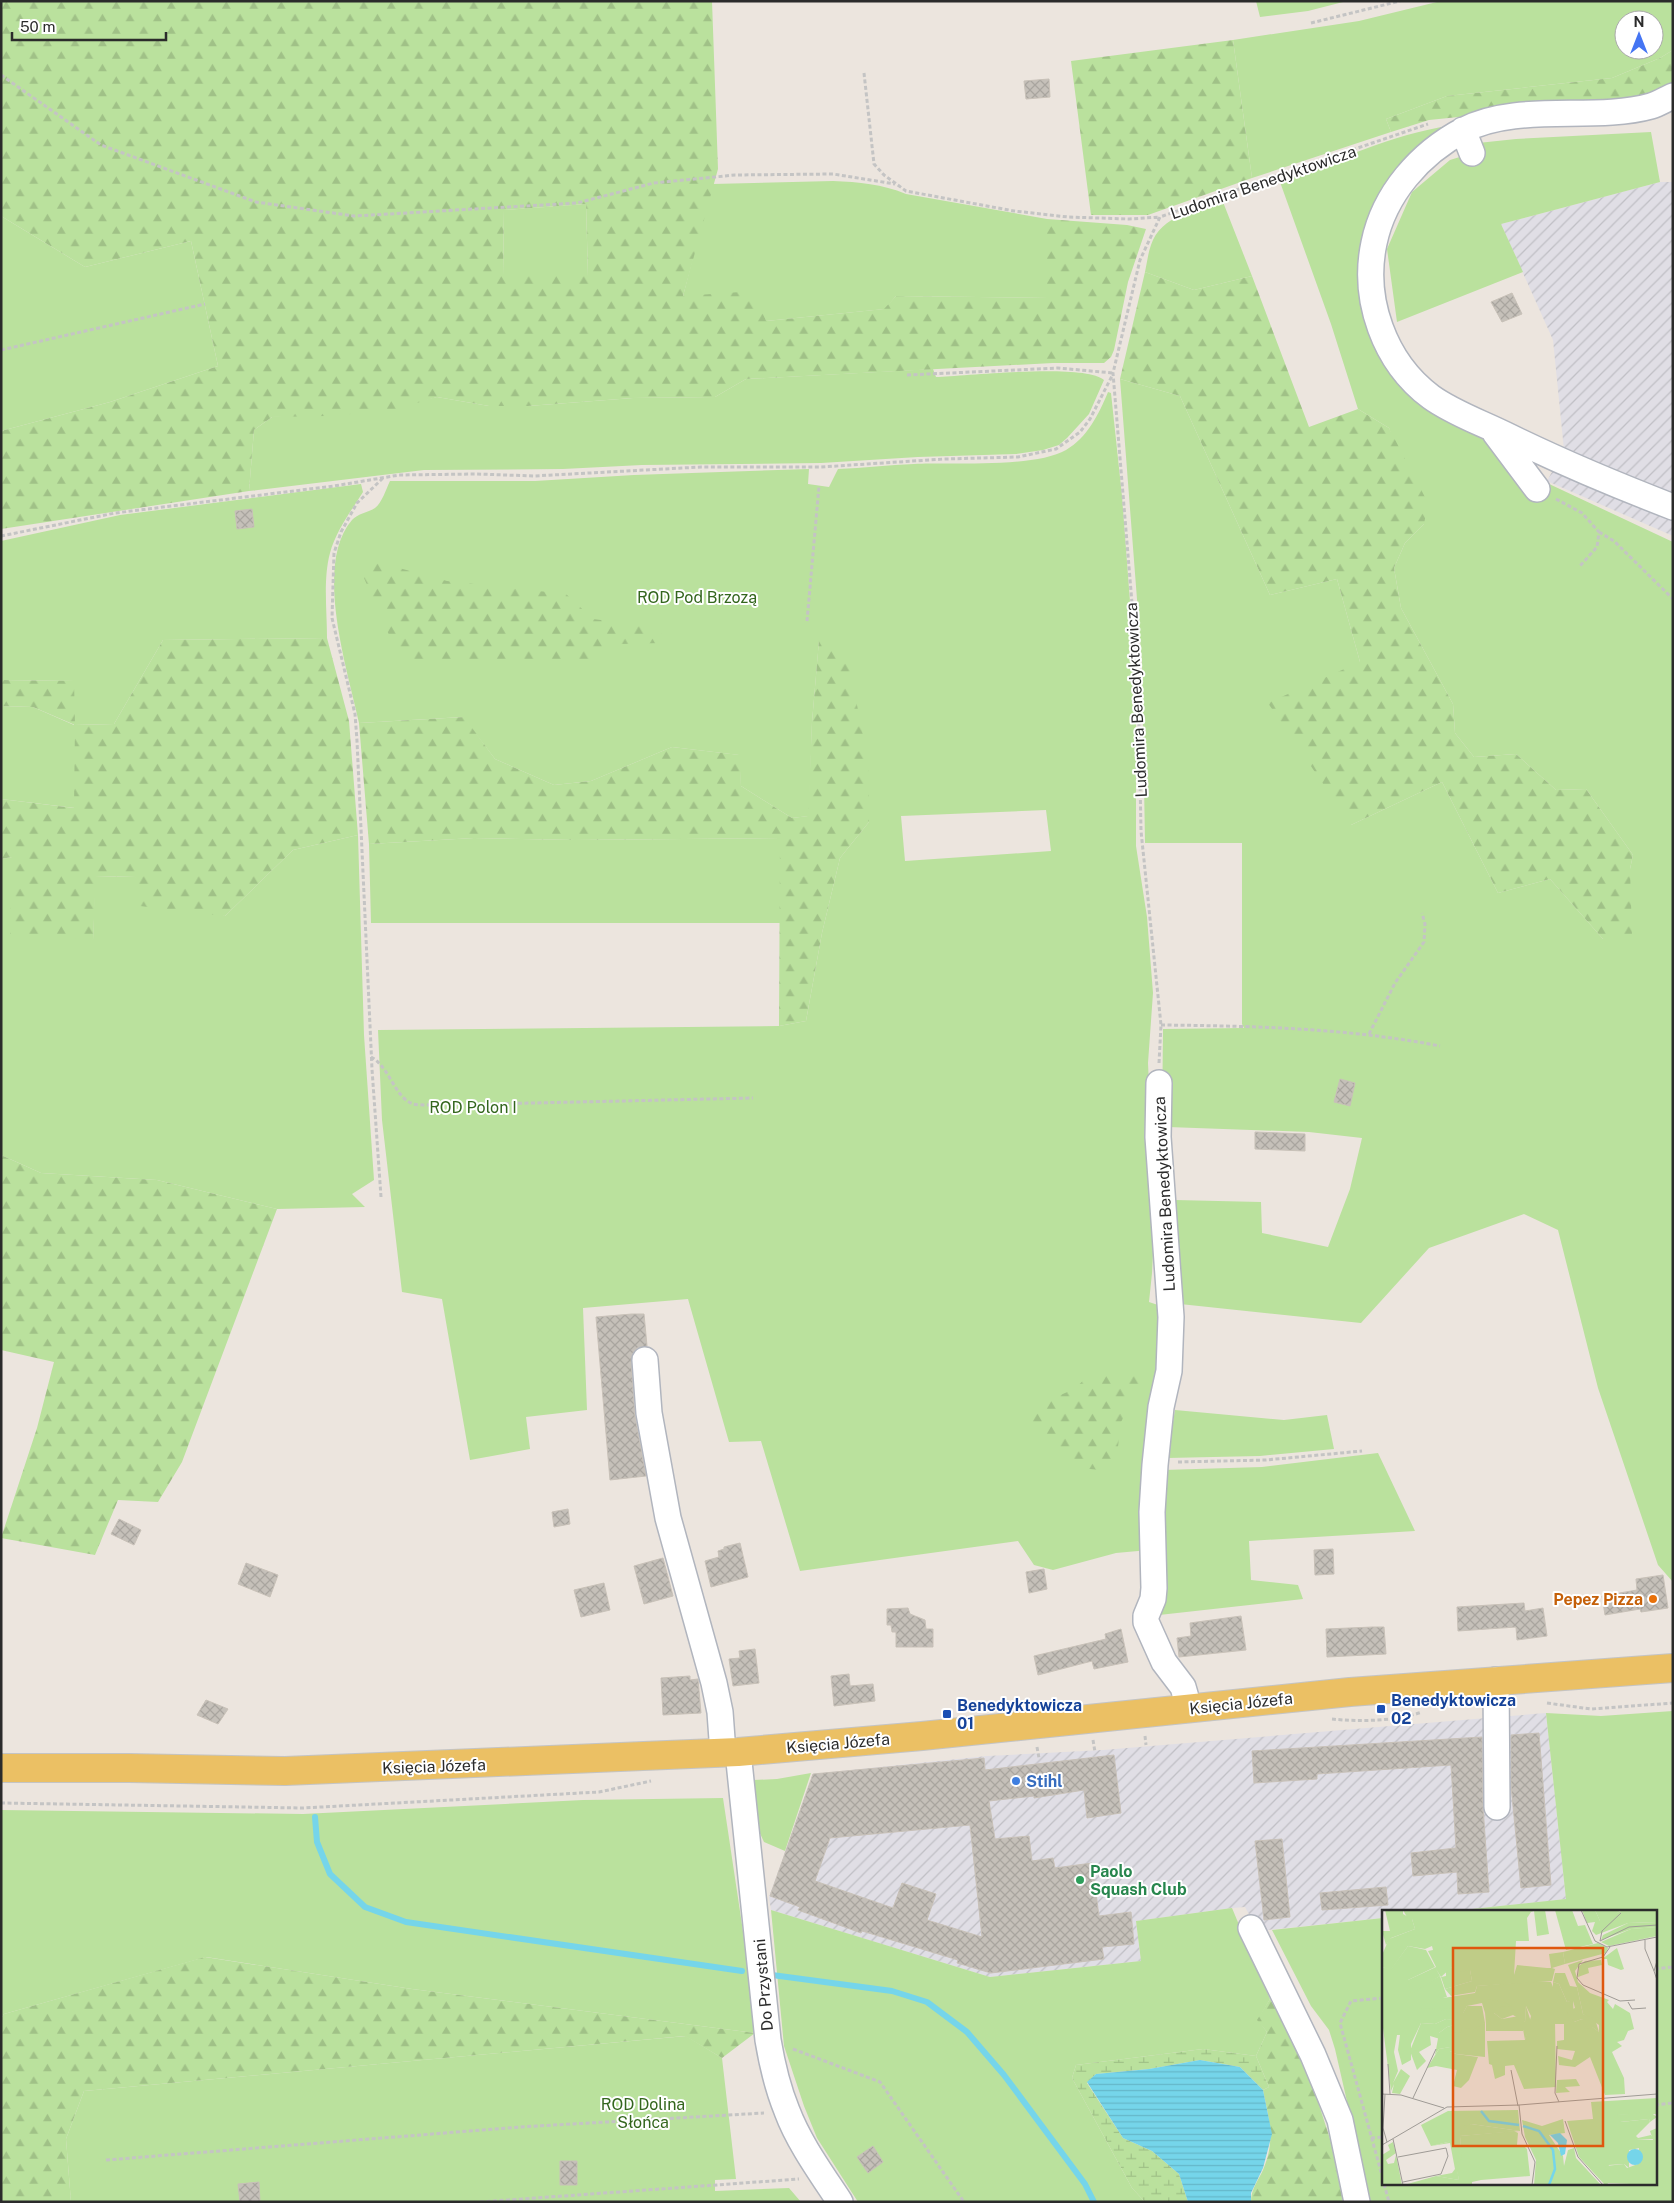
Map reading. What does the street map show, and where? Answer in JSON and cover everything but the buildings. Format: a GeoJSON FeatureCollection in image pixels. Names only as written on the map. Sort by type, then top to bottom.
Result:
{"type":"FeatureCollection","features":[{"type":"Feature","properties":{"kind":"main road","name":"Księcia Józefa"},"geometry":{"type":"LineString","coordinates":[[1,1768],[285,1771],[731,1752],[968,1732],[1189,1708],[1496,1680],[1673,1668]]}},
{"type":"Feature","properties":{"kind":"street"},"geometry":{"type":"LineString","coordinates":[[1673,96],[1652,106],[1622,110],[1527,116],[1472,126],[1428,154],[1411,169],[1397,188],[1382,217],[1375,237],[1371,256],[1370,280],[1380,331],[1394,357],[1431,396],[1558,461],[1673,507]]}},
{"type":"Feature","properties":{"kind":"street"},"geometry":{"type":"LineString","coordinates":[[1472,126],[1472,153]]}},
{"type":"Feature","properties":{"kind":"street"},"geometry":{"type":"LineString","coordinates":[[1491,428],[1537,489]]}},
{"type":"Feature","properties":{"kind":"street","name":"Ludomira Benedyktowicza"},"geometry":{"type":"LineString","coordinates":[[1159,1083],[1158,1137],[1171,1317],[1169,1371],[1161,1407],[1152,1512],[1154,1588],[1153,1599],[1146,1616],[1146,1622],[1164,1662],[1183,1687],[1189,1708]]}},
{"type":"Feature","properties":{"kind":"street","name":"Do Przystani"},"geometry":{"type":"LineString","coordinates":[[645,1360],[649,1413],[668,1518],[714,1683],[731,1752],[768,2040],[773,2065],[786,2111],[797,2133],[840,2202]]}},
{"type":"Feature","properties":{"kind":"street"},"geometry":{"type":"LineString","coordinates":[[1496,1680],[1497,1807]]}},
{"type":"Feature","properties":{"kind":"street"},"geometry":{"type":"LineString","coordinates":[[1251,1928],[1314,2055],[1340,2120],[1357,2202]]}},
{"type":"Feature","properties":{"kind":"path"},"geometry":{"type":"LineString","coordinates":[[1311,23],[1400,1]]}},
{"type":"Feature","properties":{"kind":"path"},"geometry":{"type":"LineString","coordinates":[[864,73],[874,164],[884,176],[906,191],[1014,211],[1102,218],[1160,218]]}},
{"type":"Feature","properties":{"kind":"path"},"geometry":{"type":"LineString","coordinates":[[1,75],[101,146],[256,202],[354,216],[577,203],[654,183],[735,175],[833,174],[895,184]]}},
{"type":"Feature","properties":{"kind":"path","name":"Ludomira Benedyktowicza"},"geometry":{"type":"LineString","coordinates":[[1159,1083],[1161,1025],[1141,831],[1138,676],[1113,373],[1140,260],[1160,218],[1267,178],[1430,124]]}},
{"type":"Feature","properties":{"kind":"path"},"geometry":{"type":"LineString","coordinates":[[1,350],[206,304]]}},
{"type":"Feature","properties":{"kind":"path"},"geometry":{"type":"LineString","coordinates":[[1,536],[115,513],[384,478],[432,474],[534,476],[701,467],[821,467],[944,459],[1018,457],[1043,454],[1056,449],[1075,437],[1090,419],[1113,373],[1058,368],[907,375]]}},
{"type":"Feature","properties":{"kind":"path"},"geometry":{"type":"LineString","coordinates":[[381,1197],[371,1057],[355,714],[332,618],[332,568],[334,553],[341,532],[358,503],[384,478]]}},
{"type":"Feature","properties":{"kind":"path"},"geometry":{"type":"LineString","coordinates":[[807,621],[819,486]]}},
{"type":"Feature","properties":{"kind":"path"},"geometry":{"type":"LineString","coordinates":[[1537,489],[1582,514],[1599,532],[1614,542],[1673,599]]}},
{"type":"Feature","properties":{"kind":"path"},"geometry":{"type":"LineString","coordinates":[[1579,567],[1597,547],[1599,532]]}},
{"type":"Feature","properties":{"kind":"path"},"geometry":{"type":"LineString","coordinates":[[1369,1034],[1395,984],[1424,942],[1426,924],[1422,913]]}},
{"type":"Feature","properties":{"kind":"path"},"geometry":{"type":"LineString","coordinates":[[1161,1025],[1306,1028],[1369,1034],[1440,1046]]}},
{"type":"Feature","properties":{"kind":"path"},"geometry":{"type":"LineString","coordinates":[[371,1057],[379,1061],[404,1097],[413,1104],[753,1098]]}},
{"type":"Feature","properties":{"kind":"path"},"geometry":{"type":"LineString","coordinates":[[1155,1465],[1178,1462],[1266,1460],[1362,1451]]}},
{"type":"Feature","properties":{"kind":"path"},"geometry":{"type":"LineString","coordinates":[[1543,1702],[1591,1709],[1673,1703]]}},
{"type":"Feature","properties":{"kind":"path"},"geometry":{"type":"LineString","coordinates":[[1322,1718],[1360,1720],[1412,1715],[1430,1709]]}},
{"type":"Feature","properties":{"kind":"path"},"geometry":{"type":"LineString","coordinates":[[1146,1739],[1146,1745]]}},
{"type":"Feature","properties":{"kind":"path"},"geometry":{"type":"LineString","coordinates":[[1094,1744],[1095,1752]]}},
{"type":"Feature","properties":{"kind":"path"},"geometry":{"type":"LineString","coordinates":[[1037,1748],[1039,1758]]}},
{"type":"Feature","properties":{"kind":"path"},"geometry":{"type":"LineString","coordinates":[[1,1803],[323,1807],[599,1792],[655,1780]]}},
{"type":"Feature","properties":{"kind":"path"},"geometry":{"type":"LineString","coordinates":[[1656,1969],[1673,1967]]}},
{"type":"Feature","properties":{"kind":"path"},"geometry":{"type":"LineString","coordinates":[[1382,1998],[1351,2001],[1340,2023],[1382,2176]]}},
{"type":"Feature","properties":{"kind":"path"},"geometry":{"type":"LineString","coordinates":[[784,2046],[880,2082],[964,2202]]}},
{"type":"Feature","properties":{"kind":"path"},"geometry":{"type":"LineString","coordinates":[[1656,2105],[1673,2103]]}},
{"type":"Feature","properties":{"kind":"path"},"geometry":{"type":"LineString","coordinates":[[106,2160],[520,2127],[786,2111]]}},
{"type":"Feature","properties":{"kind":"path"},"geometry":{"type":"LineString","coordinates":[[1364,2140],[1382,2137]]}},
{"type":"Feature","properties":{"kind":"path"},"geometry":{"type":"LineString","coordinates":[[480,2202],[824,2177]]}},
{"type":"Feature","properties":{"kind":"path"},"geometry":{"type":"LineString","coordinates":[[1385,2186],[1389,2202]]}},
{"type":"Feature","properties":{"kind":"shaded area"},"geometry":{"type":"Polygon","coordinates":[[[1660,182],[1673,182],[1673,536],[1547,481],[1564,450],[1553,340],[1501,224],[1660,182]]]}},
{"type":"Feature","properties":{"kind":"shaded area"},"geometry":{"type":"Polygon","coordinates":[[[1546,1713],[1566,1899],[1463,1910],[1382,1910],[1382,1918],[1258,1931],[1245,1907],[1136,1921],[1141,1961],[990,1977],[771,1910],[769,1897],[813,1774],[987,1756],[1103,1750],[1546,1713]]]}},
{"type":"Feature","properties":{"kind":"green space"},"geometry":{"type":"Polygon","coordinates":[[[1,1],[712,1],[718,169],[683,296],[755,291],[766,321],[884,309],[896,296],[1047,298],[1047,219],[1127,225],[1146,229],[1128,282],[1114,350],[1111,357],[1104,363],[1053,363],[746,379],[715,397],[633,398],[528,406],[489,406],[437,397],[390,411],[325,416],[272,417],[254,430],[249,491],[1,529],[1,431],[110,402],[218,366],[191,241],[85,267],[1,216],[1,1]],[[586,204],[504,210],[503,276],[588,276],[586,204]]]}},
{"type":"Feature","properties":{"kind":"green space"},"geometry":{"type":"Polygon","coordinates":[[[1256,1],[1347,1],[1308,11],[1260,17],[1256,1]]]}},
{"type":"Feature","properties":{"kind":"green space"},"geometry":{"type":"Polygon","coordinates":[[[1441,1],[1673,1],[1673,50],[1664,56],[1664,10],[1614,10],[1614,60],[1655,60],[1612,78],[1447,96],[1386,119],[1391,132],[1252,178],[1233,40],[1359,21],[1441,1]]]}},
{"type":"Feature","properties":{"kind":"green space"},"geometry":{"type":"Polygon","coordinates":[[[1233,40],[1252,178],[1148,215],[1091,215],[1071,61],[1233,40]]]}},
{"type":"Feature","properties":{"kind":"green space"},"geometry":{"type":"Polygon","coordinates":[[[1673,50],[1673,83],[1658,94],[1626,106],[1518,111],[1429,120],[1391,132],[1386,119],[1447,96],[1612,78],[1655,60],[1664,60],[1664,56],[1673,50]]]}},
{"type":"Feature","properties":{"kind":"green space"},"geometry":{"type":"Polygon","coordinates":[[[1449,126],[1406,161],[1363,310],[1371,339],[1395,376],[1483,438],[1535,495],[1547,483],[1673,542],[1673,1582],[1658,1565],[1598,1388],[1558,1230],[1524,1214],[1429,1248],[1361,1323],[1180,1304],[1175,1200],[1261,1202],[1262,1233],[1328,1247],[1350,1189],[1362,1138],[1309,1132],[1168,1127],[1162,1125],[1163,1029],[1244,1028],[1242,1024],[1242,843],[1145,843],[1142,664],[1120,379],[1180,396],[1270,595],[1337,579],[1360,662],[1351,825],[1442,782],[1498,893],[1550,879],[1603,939],[1630,869],[1633,855],[1586,789],[1556,790],[1516,754],[1474,757],[1455,733],[1453,704],[1401,608],[1394,568],[1405,543],[1424,524],[1389,428],[1358,409],[1331,324],[1280,182],[1407,135],[1449,126]]]}},
{"type":"Feature","properties":{"kind":"green space"},"geometry":{"type":"Polygon","coordinates":[[[1651,132],[1660,182],[1501,224],[1523,272],[1397,322],[1387,249],[1412,192],[1450,160],[1479,151],[1478,143],[1516,139],[1651,132]]]}},
{"type":"Feature","properties":{"kind":"green space"},"geometry":{"type":"Polygon","coordinates":[[[833,181],[870,184],[906,194],[1047,219],[1048,298],[896,296],[885,309],[766,321],[683,296],[712,184],[833,181]]]}},
{"type":"Feature","properties":{"kind":"green space"},"geometry":{"type":"Polygon","coordinates":[[[1223,202],[1252,276],[1194,290],[1145,272],[1151,245],[1163,227],[1181,215],[1223,202]]]}},
{"type":"Feature","properties":{"kind":"green space"},"geometry":{"type":"Polygon","coordinates":[[[586,204],[588,276],[503,276],[504,210],[586,204]]]}},
{"type":"Feature","properties":{"kind":"green space"},"geometry":{"type":"Polygon","coordinates":[[[1,216],[85,267],[191,241],[218,366],[110,402],[1,431],[1,216]]]}},
{"type":"Feature","properties":{"kind":"green space"},"geometry":{"type":"Polygon","coordinates":[[[1145,272],[1194,290],[1252,276],[1309,427],[1358,409],[1389,428],[1428,503],[1424,524],[1405,543],[1394,568],[1401,608],[1453,704],[1455,733],[1474,757],[1516,754],[1556,790],[1586,789],[1633,855],[1630,869],[1632,936],[1603,939],[1550,879],[1498,893],[1442,782],[1351,825],[1268,703],[1360,662],[1337,579],[1270,595],[1180,396],[1120,379],[1145,272]]]}},
{"type":"Feature","properties":{"kind":"green space"},"geometry":{"type":"Polygon","coordinates":[[[933,369],[936,377],[1050,371],[1092,375],[1104,380],[1089,414],[1059,445],[1043,450],[1016,454],[918,457],[821,463],[424,470],[249,491],[254,430],[272,417],[415,402],[437,397],[489,406],[528,406],[633,398],[715,397],[746,379],[933,369]]]}},
{"type":"Feature","properties":{"kind":"green space"},"geometry":{"type":"Polygon","coordinates":[[[1108,392],[1111,393],[1122,496],[1136,681],[1136,846],[1147,917],[1153,993],[1148,1063],[1155,1215],[1149,1302],[1161,1306],[1149,1550],[1116,1553],[1053,1570],[1034,1565],[1018,1541],[800,1571],[761,1441],[729,1442],[688,1299],[583,1308],[587,1410],[526,1417],[530,1449],[470,1460],[442,1299],[402,1292],[382,1120],[378,1030],[779,1026],[806,1021],[822,933],[840,858],[869,822],[819,641],[812,722],[809,816],[792,818],[741,786],[739,755],[672,747],[591,781],[554,785],[495,759],[463,717],[359,723],[342,648],[334,590],[335,563],[341,540],[352,520],[377,506],[390,481],[535,481],[634,475],[809,469],[808,484],[829,487],[838,469],[914,464],[993,463],[1035,460],[1066,450],[1080,439],[1092,425],[1108,392]],[[1046,810],[901,816],[905,861],[1051,851],[1046,810]]]}},
{"type":"Feature","properties":{"kind":"green space"},"geometry":{"type":"Polygon","coordinates":[[[361,484],[363,492],[340,529],[330,553],[326,584],[327,638],[163,640],[114,724],[75,725],[75,808],[1,799],[1,706],[33,707],[74,725],[74,681],[1,680],[1,541],[120,515],[361,484]]]}},
{"type":"Feature","properties":{"kind":"green space"},"geometry":{"type":"Polygon","coordinates":[[[377,562],[447,581],[566,594],[593,619],[662,628],[662,643],[620,644],[599,659],[410,660],[393,644],[364,578],[377,562]]]}},
{"type":"Feature","properties":{"kind":"green space"},"geometry":{"type":"Polygon","coordinates":[[[327,638],[349,721],[358,835],[293,850],[225,916],[140,906],[135,877],[96,876],[93,940],[10,934],[12,857],[1,859],[1,799],[74,808],[75,725],[114,724],[163,640],[327,638]]]}},
{"type":"Feature","properties":{"kind":"green space"},"geometry":{"type":"Polygon","coordinates":[[[819,640],[846,650],[868,760],[869,822],[840,858],[822,933],[806,1021],[779,1026],[780,838],[575,840],[474,838],[369,844],[359,723],[464,717],[495,759],[554,785],[591,781],[672,747],[740,755],[741,786],[792,818],[808,816],[812,722],[819,640]]]}},
{"type":"Feature","properties":{"kind":"green space"},"geometry":{"type":"Polygon","coordinates":[[[1,680],[74,681],[75,725],[33,707],[1,706],[1,680]]]}},
{"type":"Feature","properties":{"kind":"green space"},"geometry":{"type":"Polygon","coordinates":[[[358,835],[364,1035],[374,1180],[352,1194],[365,1207],[277,1209],[157,1180],[41,1173],[1,1155],[1,859],[12,857],[93,940],[95,876],[135,877],[225,916],[293,850],[358,835]]]}},
{"type":"Feature","properties":{"kind":"green space"},"geometry":{"type":"Polygon","coordinates":[[[474,838],[575,840],[780,838],[780,923],[371,923],[369,844],[474,838]]]}},
{"type":"Feature","properties":{"kind":"green space"},"geometry":{"type":"Polygon","coordinates":[[[1,1155],[41,1173],[157,1180],[277,1209],[182,1462],[158,1502],[118,1500],[95,1555],[1,1538],[37,1428],[54,1362],[1,1350],[1,1155]]]}},
{"type":"Feature","properties":{"kind":"green space"},"geometry":{"type":"Polygon","coordinates":[[[1137,1370],[1143,1381],[1121,1422],[1117,1455],[1101,1470],[1079,1468],[1036,1432],[1027,1410],[1074,1389],[1085,1379],[1137,1370]]]}},
{"type":"Feature","properties":{"kind":"green space"},"geometry":{"type":"Polygon","coordinates":[[[1175,1410],[1284,1420],[1327,1415],[1334,1449],[1260,1456],[1167,1458],[1175,1410]]]}},
{"type":"Feature","properties":{"kind":"green space"},"geometry":{"type":"Polygon","coordinates":[[[1378,1453],[1415,1531],[1249,1541],[1251,1580],[1298,1585],[1303,1599],[1150,1616],[1163,1470],[1262,1467],[1378,1453]]]}},
{"type":"Feature","properties":{"kind":"green space"},"geometry":{"type":"Polygon","coordinates":[[[1673,1711],[1673,2202],[1370,2202],[1329,2030],[1311,2006],[1272,1930],[1382,1918],[1382,2186],[1656,2186],[1656,1910],[1463,1910],[1566,1899],[1546,1713],[1601,1716],[1673,1711]]]}},
{"type":"Feature","properties":{"kind":"green space"},"geometry":{"type":"Polygon","coordinates":[[[811,1773],[785,1851],[764,1842],[758,1829],[753,1780],[777,1779],[811,1773]]]}},
{"type":"Feature","properties":{"kind":"green space"},"geometry":{"type":"Polygon","coordinates":[[[723,1798],[747,1958],[755,2033],[412,1989],[206,1957],[4,2014],[1,2019],[1,1810],[303,1814],[583,1800],[723,1798]]]}},
{"type":"Feature","properties":{"kind":"green space"},"geometry":{"type":"Polygon","coordinates":[[[1232,1908],[1270,1999],[1258,2020],[1267,2032],[1256,2056],[1203,2049],[1076,2065],[1072,2078],[1132,2188],[1145,2202],[858,2202],[817,2138],[784,2046],[771,1910],[990,1977],[1141,1961],[1136,1921],[1232,1908]]]}},
{"type":"Feature","properties":{"kind":"green space"},"geometry":{"type":"Polygon","coordinates":[[[205,1957],[412,1989],[755,2033],[722,2058],[685,2036],[84,2091],[66,2139],[71,2202],[1,2202],[1,2019],[4,2014],[205,1957]]]}},
{"type":"Feature","properties":{"kind":"green space"},"geometry":{"type":"Polygon","coordinates":[[[1270,1999],[1302,2052],[1331,2142],[1343,2202],[1251,2202],[1253,2189],[1267,2159],[1270,2139],[1269,2121],[1263,2090],[1269,2087],[1256,2056],[1267,2032],[1257,2020],[1270,1999]]]}},
{"type":"Feature","properties":{"kind":"green space","name":"ROD Dolina Słońca"},"geometry":{"type":"Polygon","coordinates":[[[686,2036],[722,2058],[736,2179],[715,2180],[715,2191],[789,2188],[801,2202],[71,2202],[66,2139],[84,2091],[686,2036]]]}},
{"type":"Feature","properties":{"kind":"green space"},"geometry":{"type":"Polygon","coordinates":[[[1203,2049],[1256,2056],[1269,2087],[1263,2090],[1240,2067],[1200,2060],[1149,2069],[1096,2074],[1087,2083],[1123,2138],[1152,2151],[1179,2174],[1188,2202],[1145,2202],[1132,2188],[1072,2078],[1076,2065],[1203,2049]]]}},
{"type":"Feature","properties":{"kind":"water"},"geometry":{"type":"Polygon","coordinates":[[[1200,2060],[1240,2067],[1263,2090],[1272,2134],[1263,2168],[1251,2193],[1251,2202],[1188,2202],[1179,2174],[1152,2151],[1123,2138],[1087,2082],[1096,2074],[1149,2069],[1200,2060]]]}},
{"type":"Feature","properties":{"kind":"waterway"},"geometry":{"type":"LineString","coordinates":[[315,1817],[317,1842],[330,1874],[365,1907],[406,1922],[742,1971]]}},
{"type":"Feature","properties":{"kind":"waterway"},"geometry":{"type":"LineString","coordinates":[[772,1975],[892,1991],[927,2002],[967,2032],[1004,2075],[1085,2184],[1094,2202]]}},
{"type":"Feature","properties":{"kind":"place","name":"Pepez Pizza"},"geometry":{"type":"Point","coordinates":[1653,1599]}},
{"type":"Feature","properties":{"kind":"place","name":"Benedyktowicza 02"},"geometry":{"type":"Point","coordinates":[1381,1709]}},
{"type":"Feature","properties":{"kind":"place","name":"Benedyktowicza 01"},"geometry":{"type":"Point","coordinates":[947,1714]}},
{"type":"Feature","properties":{"kind":"place","name":"Stihl"},"geometry":{"type":"Point","coordinates":[1016,1781]}},
{"type":"Feature","properties":{"kind":"place","name":"Paolo Squash Club"},"geometry":{"type":"Point","coordinates":[1080,1880]}},
{"type":"Feature","properties":{"kind":"park label","name":"ROD Pod Brzozą"},"geometry":{"type":"Point","coordinates":[697,597]}},
{"type":"Feature","properties":{"kind":"park label","name":"ROD Polon I"},"geometry":{"type":"Point","coordinates":[473,1107]}}]}
